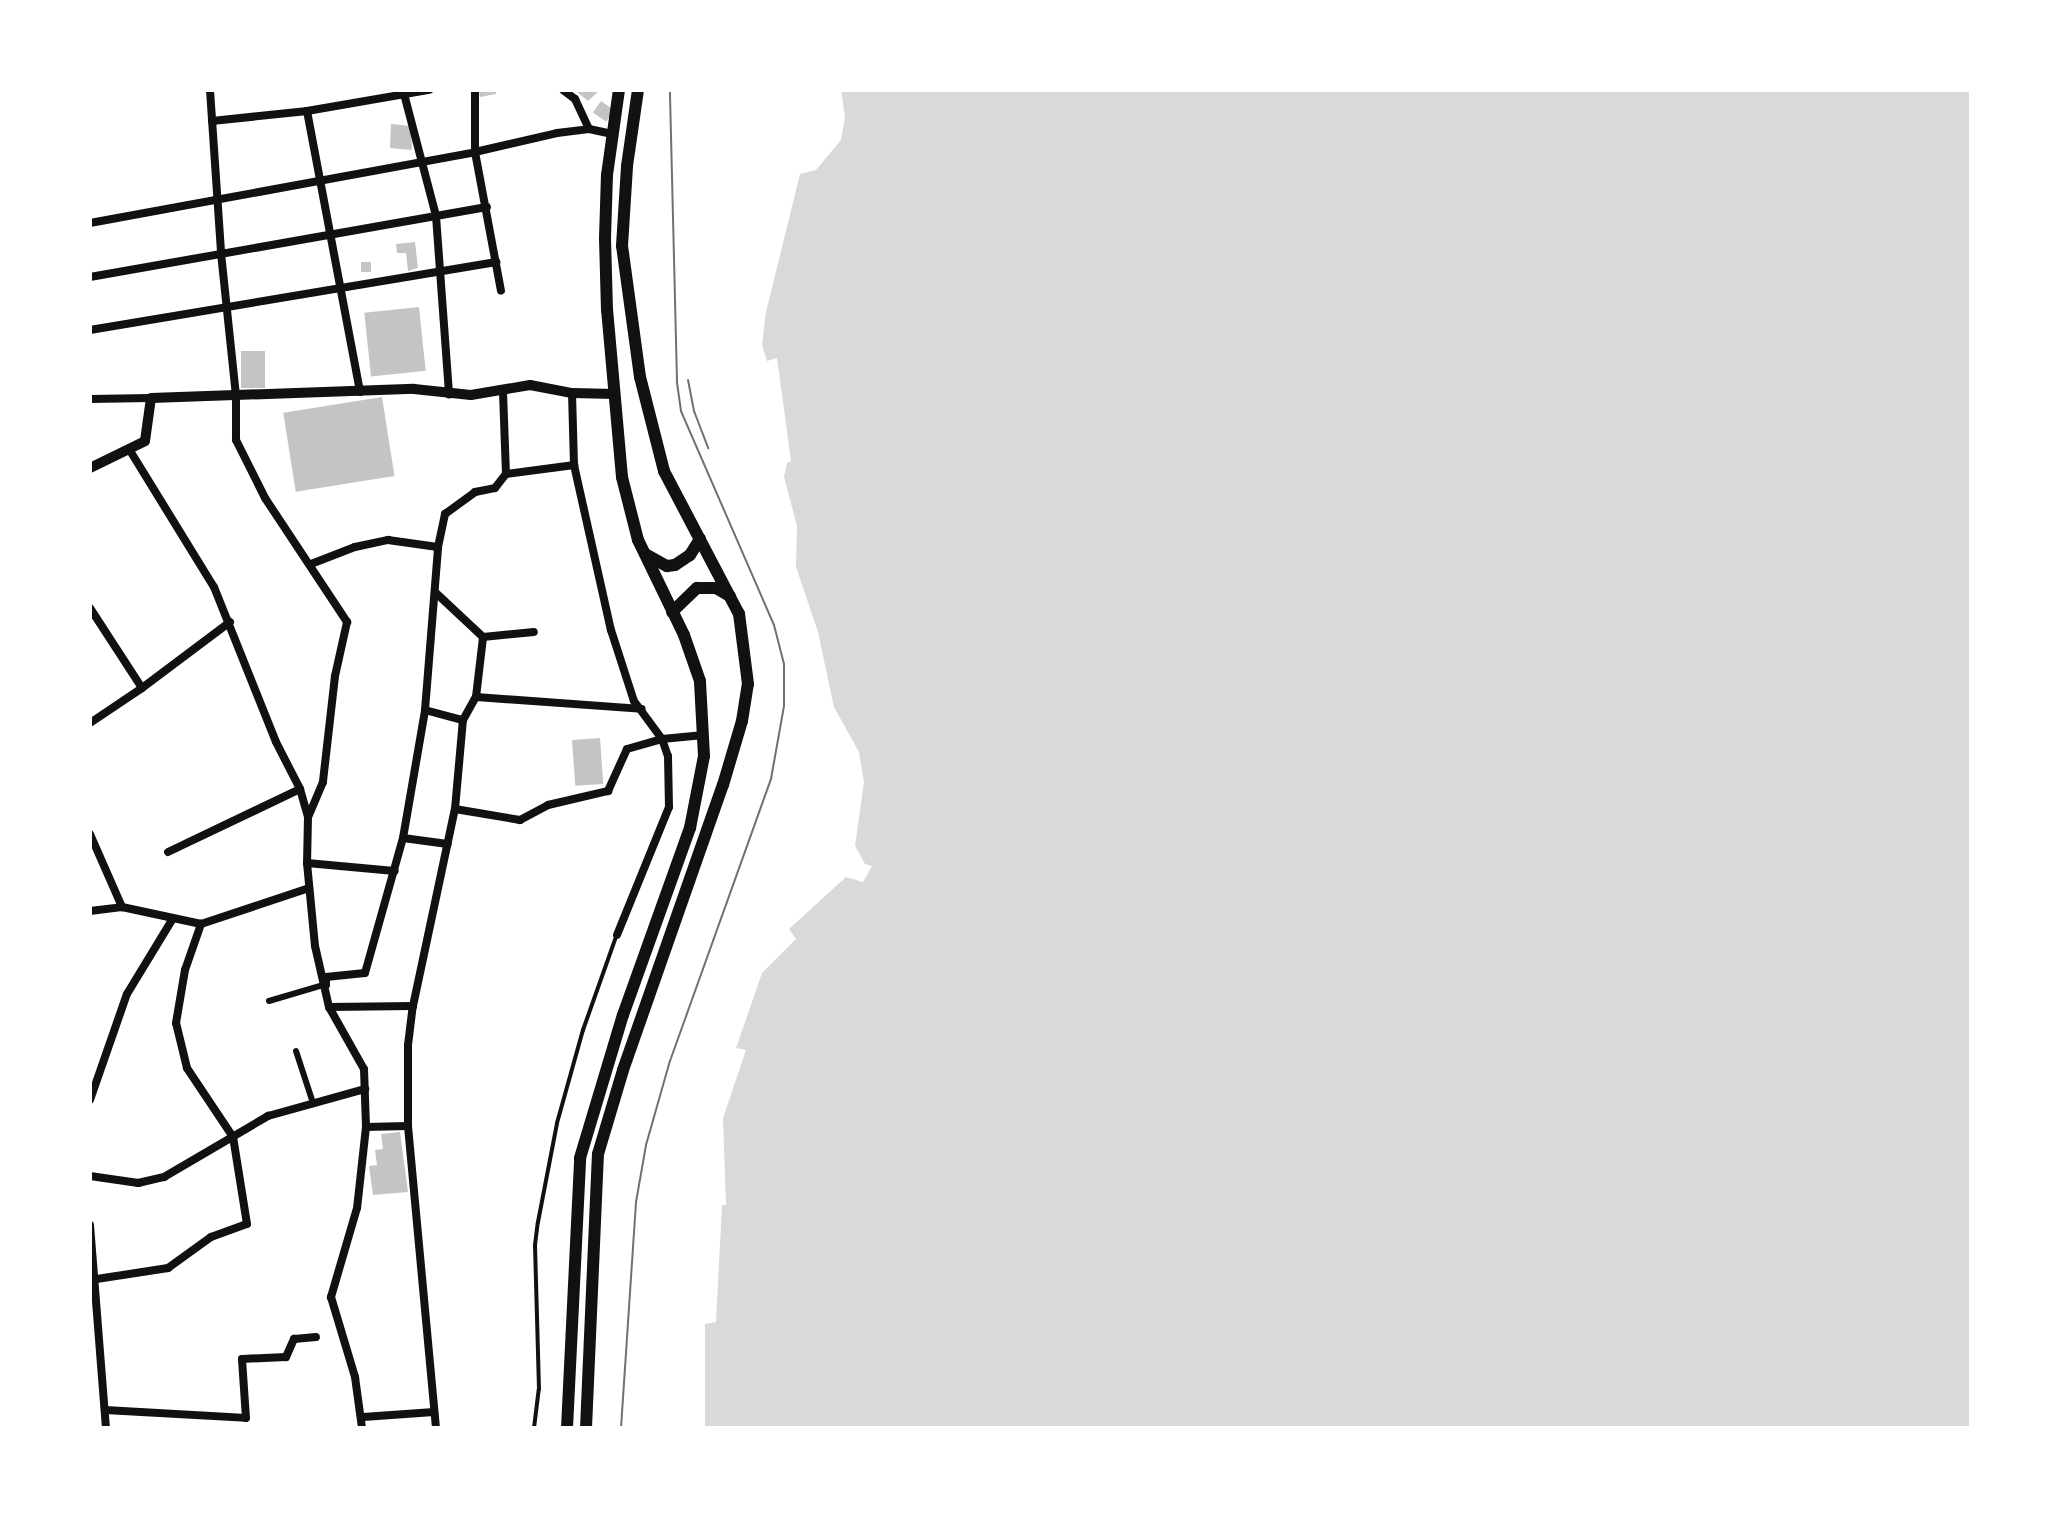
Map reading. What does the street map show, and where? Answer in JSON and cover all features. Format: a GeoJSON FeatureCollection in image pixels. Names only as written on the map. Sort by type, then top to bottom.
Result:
{"type":"FeatureCollection","features":[{"type":"Feature","properties":{"kind":"main road"},"geometry":{"type":"LineString","coordinates":[[567,1428],[580,1158],[614,1040],[690,828],[704,756],[700,681],[644,553],[630,516],[622,477],[605,238],[612,134],[619,90]]}},
{"type":"Feature","properties":{"kind":"main road"},"geometry":{"type":"LineString","coordinates":[[586,1428],[598,1154],[619,1082],[742,721],[747,666],[743,629],[733,598],[661,460],[647,412],[626,298],[622,223],[638,90]]}},
{"type":"Feature","properties":{"kind":"main road"},"geometry":{"type":"LineString","coordinates":[[644,553],[667,566],[675,565],[690,555],[700,539]]}},
{"type":"Feature","properties":{"kind":"main road"},"geometry":{"type":"LineString","coordinates":[[672,612],[697,588],[716,588],[733,598]]}},
{"type":"Feature","properties":{"kind":"street"},"geometry":{"type":"LineString","coordinates":[[210,90],[221,253],[236,396],[236,440],[265,498],[347,622],[335,676],[323,782],[308,817]]}},
{"type":"Feature","properties":{"kind":"street"},"geometry":{"type":"LineString","coordinates":[[212,121],[307,111],[404,91],[429,90]]}},
{"type":"Feature","properties":{"kind":"street"},"geometry":{"type":"LineString","coordinates":[[475,90],[475,152],[501,291]]}},
{"type":"Feature","properties":{"kind":"street"},"geometry":{"type":"LineString","coordinates":[[563,90],[575,99],[589,129]]}},
{"type":"Feature","properties":{"kind":"street"},"geometry":{"type":"LineString","coordinates":[[404,91],[436,216],[443,274],[449,395]]}},
{"type":"Feature","properties":{"kind":"street"},"geometry":{"type":"LineString","coordinates":[[307,111],[322,179],[328,238],[360,392]]}},
{"type":"Feature","properties":{"kind":"street"},"geometry":{"type":"LineString","coordinates":[[90,223],[589,129],[612,134]]}},
{"type":"Feature","properties":{"kind":"street"},"geometry":{"type":"LineString","coordinates":[[90,277],[221,253],[328,238],[487,207]]}},
{"type":"Feature","properties":{"kind":"street"},"geometry":{"type":"LineString","coordinates":[[90,330],[443,274],[496,262]]}},
{"type":"Feature","properties":{"kind":"street"},"geometry":{"type":"LineString","coordinates":[[90,399],[414,389],[449,395],[503,393],[530,385],[572,393],[615,394]]}},
{"type":"Feature","properties":{"kind":"street"},"geometry":{"type":"LineString","coordinates":[[329,1007],[326,977],[365,973],[395,871],[425,710],[438,547],[445,514],[475,492],[495,488],[506,474],[503,393]]}},
{"type":"Feature","properties":{"kind":"street"},"geometry":{"type":"LineString","coordinates":[[572,393],[574,465],[611,630],[634,701],[662,739],[668,756],[669,807],[617,935]]}},
{"type":"Feature","properties":{"kind":"street"},"geometry":{"type":"LineString","coordinates":[[90,468],[145,441],[151,398]]}},
{"type":"Feature","properties":{"kind":"street"},"geometry":{"type":"LineString","coordinates":[[129,449],[214,587],[276,742],[300,789],[308,817],[309,888],[323,985],[329,1007],[364,1069],[366,1127],[357,1208],[331,1297],[363,1417],[362,1428]]}},
{"type":"Feature","properties":{"kind":"street"},"geometry":{"type":"LineString","coordinates":[[506,474],[574,465]]}},
{"type":"Feature","properties":{"kind":"street"},"geometry":{"type":"LineString","coordinates":[[311,564],[355,547],[388,540],[438,547]]}},
{"type":"Feature","properties":{"kind":"street"},"geometry":{"type":"LineString","coordinates":[[436,593],[483,637],[534,632]]}},
{"type":"Feature","properties":{"kind":"street"},"geometry":{"type":"LineString","coordinates":[[90,608],[142,688]]}},
{"type":"Feature","properties":{"kind":"street"},"geometry":{"type":"LineString","coordinates":[[90,723],[230,622]]}},
{"type":"Feature","properties":{"kind":"street"},"geometry":{"type":"LineString","coordinates":[[436,1428],[406,1075],[413,1006],[455,809],[463,720],[476,697],[483,637]]}},
{"type":"Feature","properties":{"kind":"street"},"geometry":{"type":"LineString","coordinates":[[476,697],[642,709]]}},
{"type":"Feature","properties":{"kind":"street"},"geometry":{"type":"LineString","coordinates":[[425,710],[463,720]]}},
{"type":"Feature","properties":{"kind":"street"},"geometry":{"type":"LineString","coordinates":[[455,809],[520,820],[548,805],[593,797],[608,791],[627,749],[662,739],[704,735]]}},
{"type":"Feature","properties":{"kind":"street"},"geometry":{"type":"LineString","coordinates":[[168,852],[300,789]]}},
{"type":"Feature","properties":{"kind":"street"},"geometry":{"type":"LineString","coordinates":[[90,834],[122,907]]}},
{"type":"Feature","properties":{"kind":"street"},"geometry":{"type":"LineString","coordinates":[[403,838],[448,844]]}},
{"type":"Feature","properties":{"kind":"street"},"geometry":{"type":"LineString","coordinates":[[307,863],[395,871]]}},
{"type":"Feature","properties":{"kind":"street"},"geometry":{"type":"LineString","coordinates":[[90,911],[122,907],[201,924],[309,888]]}},
{"type":"Feature","properties":{"kind":"street"},"geometry":{"type":"LineString","coordinates":[[90,1100],[127,994],[172,920]]}},
{"type":"Feature","properties":{"kind":"street"},"geometry":{"type":"LineString","coordinates":[[93,1280],[168,1268],[211,1237],[247,1224],[233,1137],[187,1068],[176,1023],[185,970],[201,924]]}},
{"type":"Feature","properties":{"kind":"street"},"geometry":{"type":"LineString","coordinates":[[269,1001],[323,985]]}},
{"type":"Feature","properties":{"kind":"street"},"geometry":{"type":"LineString","coordinates":[[329,1007],[413,1006]]}},
{"type":"Feature","properties":{"kind":"street"},"geometry":{"type":"LineString","coordinates":[[296,1051],[313,1103]]}},
{"type":"Feature","properties":{"kind":"street"},"geometry":{"type":"LineString","coordinates":[[90,1176],[138,1183],[164,1177],[268,1116],[365,1089]]}},
{"type":"Feature","properties":{"kind":"street"},"geometry":{"type":"LineString","coordinates":[[366,1127],[408,1126]]}},
{"type":"Feature","properties":{"kind":"street"},"geometry":{"type":"LineString","coordinates":[[90,1225],[106,1428]]}},
{"type":"Feature","properties":{"kind":"street"},"geometry":{"type":"LineString","coordinates":[[90,1334],[100,1334]]}},
{"type":"Feature","properties":{"kind":"street"},"geometry":{"type":"LineString","coordinates":[[105,1410],[246,1418],[242,1359],[286,1357],[294,1339],[316,1337]]}},
{"type":"Feature","properties":{"kind":"street"},"geometry":{"type":"LineString","coordinates":[[363,1417],[434,1412]]}},
{"type":"Feature","properties":{"kind":"lane"},"geometry":{"type":"LineString","coordinates":[[534,1428],[539,1389],[535,1245],[538,1222],[557,1123],[588,1017],[617,935]]}},
{"type":"Feature","properties":{"kind":"shaded area"},"geometry":{"type":"Polygon","coordinates":[[[841,90],[1971,90],[1971,1428],[705,1428],[705,1324],[716,1322],[722,1205],[726,1205],[723,1118],[746,1050],[736,1048],[762,973],[796,939],[789,929],[846,877],[863,882],[872,866],[865,864],[855,846],[864,782],[859,752],[834,707],[818,632],[796,567],[797,526],[784,477],[787,463],[791,461],[777,358],[767,361],[762,345],[766,312],[800,174],[816,170],[841,140],[845,117],[841,90]]]}},
{"type":"Feature","properties":{"kind":"building"},"geometry":{"type":"Polygon","coordinates":[[[479,90],[496,90],[496,94],[480,97],[479,90]]]}},
{"type":"Feature","properties":{"kind":"building"},"geometry":{"type":"Polygon","coordinates":[[[600,90],[588,101],[577,92],[600,90]]]}},
{"type":"Feature","properties":{"kind":"building"},"geometry":{"type":"Polygon","coordinates":[[[601,101],[614,110],[606,122],[593,112],[601,101]]]}},
{"type":"Feature","properties":{"kind":"building"},"geometry":{"type":"Polygon","coordinates":[[[391,124],[411,126],[412,150],[390,148],[391,124]]]}},
{"type":"Feature","properties":{"kind":"building"},"geometry":{"type":"Polygon","coordinates":[[[415,242],[418,268],[408,271],[406,253],[397,253],[396,244],[415,242]]]}},
{"type":"Feature","properties":{"kind":"building"},"geometry":{"type":"Polygon","coordinates":[[[361,262],[371,262],[371,272],[361,272],[361,262]]]}},
{"type":"Feature","properties":{"kind":"building"},"geometry":{"type":"Polygon","coordinates":[[[419,307],[426,371],[371,376],[364,313],[419,307]]]}},
{"type":"Feature","properties":{"kind":"building"},"geometry":{"type":"Polygon","coordinates":[[[241,351],[265,351],[265,388],[241,388],[241,351]]]}},
{"type":"Feature","properties":{"kind":"building"},"geometry":{"type":"Polygon","coordinates":[[[382,397],[395,476],[296,492],[283,413],[382,397]]]}},
{"type":"Feature","properties":{"kind":"building"},"geometry":{"type":"Polygon","coordinates":[[[600,738],[603,784],[575,786],[572,740],[600,738]]]}},
{"type":"Feature","properties":{"kind":"building"},"geometry":{"type":"Polygon","coordinates":[[[400,1132],[408,1192],[373,1195],[369,1166],[377,1165],[375,1150],[383,1149],[381,1134],[400,1132]]]}},
{"type":"Feature","properties":{"kind":"tram line"},"geometry":{"type":"LineString","coordinates":[[621,1428],[636,1202],[646,1145],[670,1061],[771,779],[784,706],[784,664],[774,625],[681,411],[677,381],[670,90]]}},
{"type":"Feature","properties":{"kind":"tram line"},"geometry":{"type":"LineString","coordinates":[[688,380],[694,411],[708,448]]}}]}
